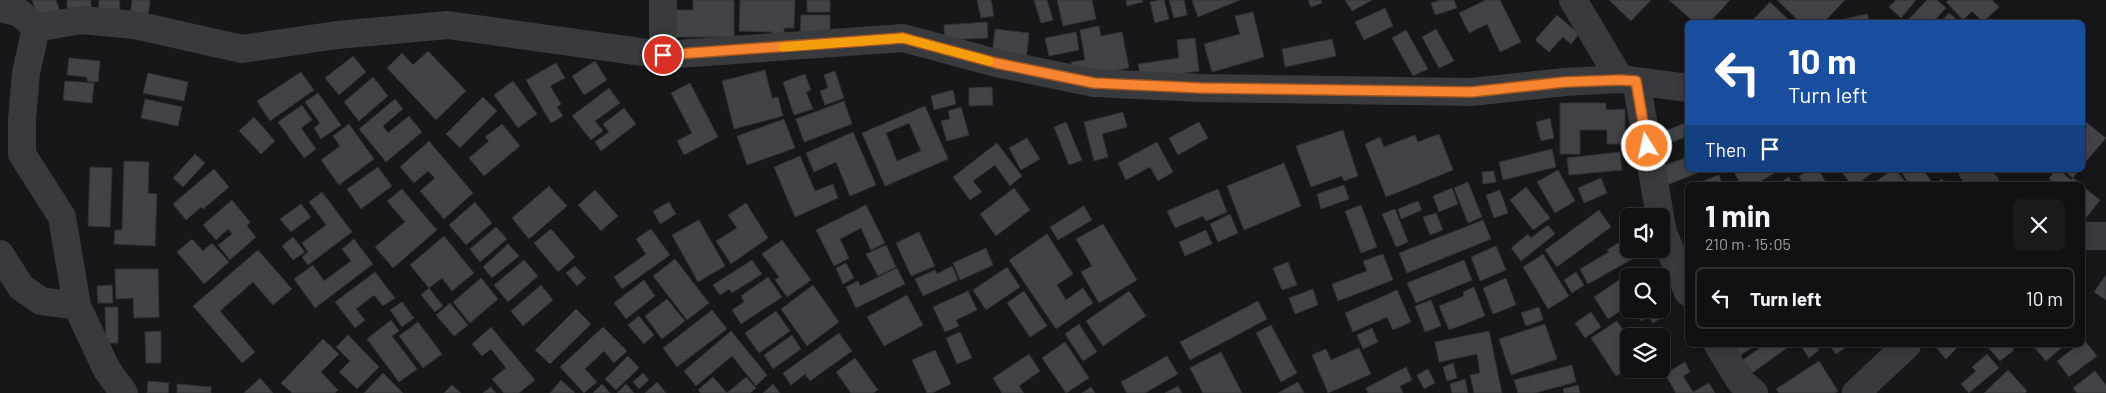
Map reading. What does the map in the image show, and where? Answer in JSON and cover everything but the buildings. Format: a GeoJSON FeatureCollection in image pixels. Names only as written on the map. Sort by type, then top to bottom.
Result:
{"type":"FeatureCollection","features":[{"type":"Feature","properties":{"kind":"street"},"geometry":{"type":"LineString","coordinates":[[663,0],[663,55]]}},
{"type":"Feature","properties":{"kind":"street"},"geometry":{"type":"LineString","coordinates":[[1573,0],[1628,80],[1658,208]]}},
{"type":"Feature","properties":{"kind":"street"},"geometry":{"type":"LineString","coordinates":[[0,8],[20,13],[36,28]]}},
{"type":"Feature","properties":{"kind":"street"},"geometry":{"type":"LineString","coordinates":[[36,28],[81,20],[135,25],[242,49],[337,35],[448,25],[663,55],[903,38],[996,63],[1094,83],[1211,88],[1471,92],[1565,82],[1628,80],[1685,88]]}},
{"type":"Feature","properties":{"kind":"street"},"geometry":{"type":"LineString","coordinates":[[36,28],[26,73],[22,120],[22,154],[62,217],[76,306],[107,370],[124,393]]}},
{"type":"Feature","properties":{"kind":"street"},"geometry":{"type":"LineString","coordinates":[[1974,172],[1983,182]]}},
{"type":"Feature","properties":{"kind":"street"},"geometry":{"type":"LineString","coordinates":[[2085,236],[2106,236]]}},
{"type":"Feature","properties":{"kind":"street"},"geometry":{"type":"LineString","coordinates":[[1670,250],[1685,285]]}},
{"type":"Feature","properties":{"kind":"street"},"geometry":{"type":"LineString","coordinates":[[0,254],[21,287],[41,301],[76,306]]}},
{"type":"Feature","properties":{"kind":"street"},"geometry":{"type":"LineString","coordinates":[[1719,347],[1740,381],[1754,393]]}},
{"type":"Feature","properties":{"kind":"street"},"geometry":{"type":"LineString","coordinates":[[1856,393],[1905,347]]}},
{"type":"Feature","properties":{"kind":"slow traffic"},"geometry":{"type":"LineString","coordinates":[[783,47],[903,38],[989,61]]}},
{"type":"Feature","properties":{"kind":"route"},"geometry":{"type":"LineString","coordinates":[[663,55],[903,38],[996,63],[1094,83],[1201,88],[1471,92],[1565,82],[1636,81],[1647,146]]}}]}
